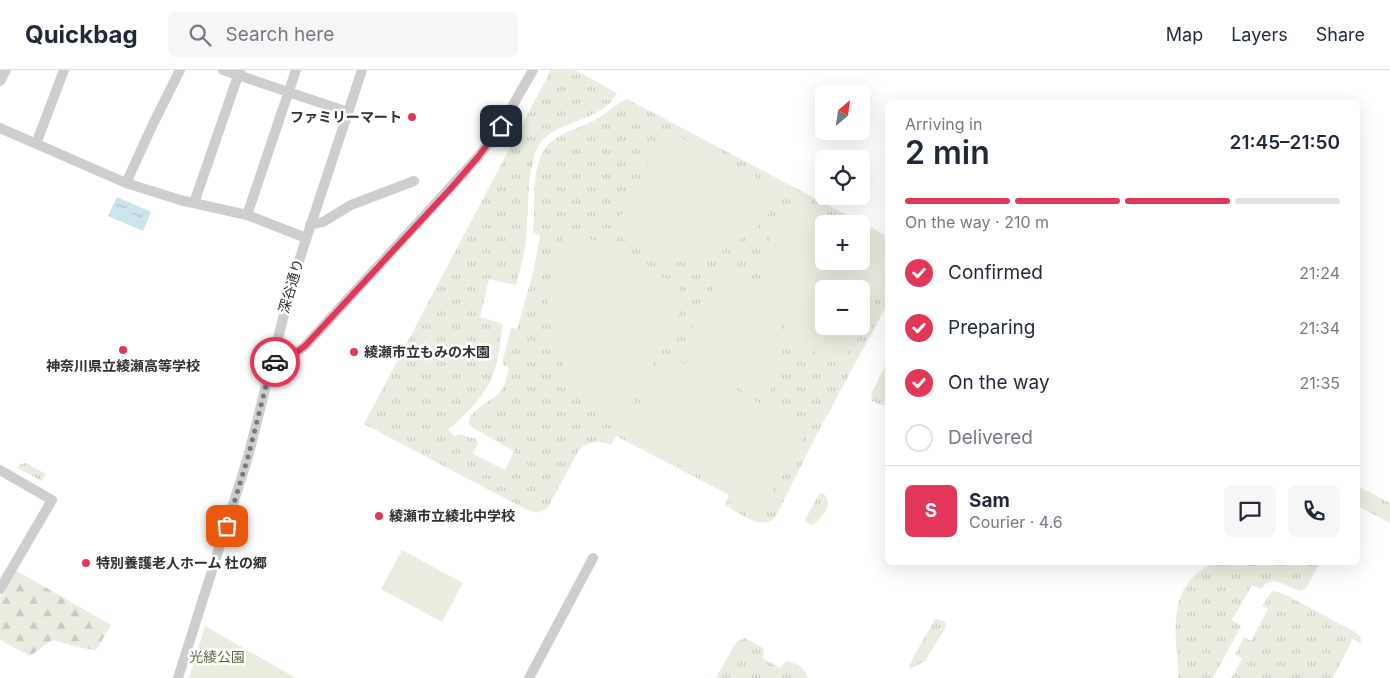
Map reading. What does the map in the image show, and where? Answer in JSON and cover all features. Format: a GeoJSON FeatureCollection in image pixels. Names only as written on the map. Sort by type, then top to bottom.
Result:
{"type":"FeatureCollection","features":[{"type":"Feature","properties":{"kind":"street"},"geometry":{"type":"LineString","coordinates":[[0,81],[6,70]]}},
{"type":"Feature","properties":{"kind":"street"},"geometry":{"type":"LineString","coordinates":[[36,144],[64,70]]}},
{"type":"Feature","properties":{"kind":"street"},"geometry":{"type":"LineString","coordinates":[[126,182],[180,70]]}},
{"type":"Feature","properties":{"kind":"street"},"geometry":{"type":"LineString","coordinates":[[223,70],[239,73],[348,112]]}},
{"type":"Feature","properties":{"kind":"street"},"geometry":{"type":"LineString","coordinates":[[247,215],[296,70]]}},
{"type":"Feature","properties":{"kind":"street","name":"深谷通り"},"geometry":{"type":"LineString","coordinates":[[178,678],[243,474],[283,311],[362,70]]}},
{"type":"Feature","properties":{"kind":"street"},"geometry":{"type":"LineString","coordinates":[[272,362],[290,357],[305,346],[452,187],[483,151],[501,126],[534,70]]}},
{"type":"Feature","properties":{"kind":"street"},"geometry":{"type":"LineString","coordinates":[[194,203],[239,73]]}},
{"type":"Feature","properties":{"kind":"street"},"geometry":{"type":"LineString","coordinates":[[0,128],[126,182],[194,203],[247,215],[306,238]]}},
{"type":"Feature","properties":{"kind":"street"},"geometry":{"type":"LineString","coordinates":[[310,225],[323,222],[351,205],[414,181]]}},
{"type":"Feature","properties":{"kind":"street"},"geometry":{"type":"LineString","coordinates":[[0,470],[52,500],[0,589]]}},
{"type":"Feature","properties":{"kind":"street"},"geometry":{"type":"LineString","coordinates":[[529,678],[593,558]]}},
{"type":"Feature","properties":{"kind":"green space"},"geometry":{"type":"Polygon","coordinates":[[[551,70],[575,70],[617,93],[610,103],[601,110],[558,129],[541,142],[536,150],[530,175],[526,240],[516,285],[489,279],[480,317],[503,324],[496,366],[493,376],[483,393],[470,409],[448,430],[454,436],[459,434],[476,439],[478,443],[473,454],[505,470],[514,451],[473,428],[469,424],[469,419],[477,409],[499,393],[506,381],[509,368],[502,364],[511,328],[517,329],[534,269],[540,235],[533,232],[537,168],[547,146],[556,138],[595,120],[627,99],[815,198],[815,205],[828,205],[847,215],[815,215],[815,270],[870,270],[870,227],[885,235],[885,309],[819,430],[775,518],[763,523],[743,516],[725,505],[729,495],[616,436],[611,445],[594,442],[579,450],[548,507],[541,512],[527,510],[364,424],[551,70]]]}},
{"type":"Feature","properties":{"kind":"green space"},"geometry":{"type":"Polygon","coordinates":[[[675,134],[781,191],[776,203],[759,225],[736,243],[708,256],[679,262],[661,259],[612,232],[662,136],[675,134]]]}},
{"type":"Feature","properties":{"kind":"green space"},"geometry":{"type":"Polygon","coordinates":[[[790,202],[816,215],[815,270],[870,270],[870,242],[885,249],[885,282],[870,311],[870,280],[815,280],[815,335],[858,335],[842,365],[804,346],[788,331],[778,317],[763,284],[767,244],[790,202]]]}},
{"type":"Feature","properties":{"kind":"green space"},"geometry":{"type":"Polygon","coordinates":[[[568,227],[677,285],[684,303],[625,419],[605,408],[576,384],[562,362],[552,336],[548,295],[557,254],[568,227]]]}},
{"type":"Feature","properties":{"kind":"green space"},"geometry":{"type":"Polygon","coordinates":[[[727,266],[746,277],[759,288],[774,310],[779,323],[783,346],[780,368],[764,402],[691,362],[685,349],[686,339],[727,266]]]}},
{"type":"Feature","properties":{"kind":"green space"},"geometry":{"type":"Polygon","coordinates":[[[662,360],[676,360],[701,371],[783,416],[788,415],[804,423],[806,432],[758,519],[728,504],[734,492],[623,435],[662,360]]]}},
{"type":"Feature","properties":{"kind":"green space"},"geometry":{"type":"Polygon","coordinates":[[[885,367],[885,405],[872,401],[871,394],[885,367]]]}},
{"type":"Feature","properties":{"kind":"green space"},"geometry":{"type":"Polygon","coordinates":[[[26,463],[46,474],[42,481],[17,468],[21,464],[26,463]]]}},
{"type":"Feature","properties":{"kind":"green space"},"geometry":{"type":"Polygon","coordinates":[[[1360,487],[1390,503],[1390,523],[1361,508],[1360,487]]]}},
{"type":"Feature","properties":{"kind":"green space"},"geometry":{"type":"Polygon","coordinates":[[[823,493],[828,502],[826,510],[820,519],[812,525],[805,520],[819,494],[823,493]]]}},
{"type":"Feature","properties":{"kind":"green space"},"geometry":{"type":"Polygon","coordinates":[[[402,550],[463,583],[442,622],[381,589],[402,550]]]}},
{"type":"Feature","properties":{"kind":"green space"},"geometry":{"type":"Polygon","coordinates":[[[1210,565],[1319,565],[1307,587],[1302,591],[1276,581],[1266,584],[1261,589],[1252,585],[1232,620],[1241,626],[1213,678],[1179,678],[1176,639],[1177,613],[1184,588],[1200,571],[1210,565]]]}},
{"type":"Feature","properties":{"kind":"green space"},"geometry":{"type":"Polygon","coordinates":[[[15,570],[111,625],[96,650],[52,640],[30,656],[0,640],[0,597],[15,570]]]}},
{"type":"Feature","properties":{"kind":"green space"},"geometry":{"type":"Polygon","coordinates":[[[1272,591],[1286,595],[1360,636],[1362,644],[1353,639],[1333,678],[1231,678],[1242,659],[1235,654],[1244,637],[1251,641],[1268,609],[1262,606],[1272,591]]]}},
{"type":"Feature","properties":{"kind":"green space"},"geometry":{"type":"Polygon","coordinates":[[[935,619],[945,622],[946,627],[925,661],[910,669],[909,665],[935,619]]]}},
{"type":"Feature","properties":{"kind":"green space","name":"光綾公園"},"geometry":{"type":"Polygon","coordinates":[[[205,626],[296,678],[189,678],[205,626]]]}},
{"type":"Feature","properties":{"kind":"green space"},"geometry":{"type":"Polygon","coordinates":[[[745,638],[763,648],[764,654],[762,658],[780,668],[786,661],[800,666],[808,678],[716,678],[734,646],[738,641],[745,638]]]}},
{"type":"Feature","properties":{"kind":"water"},"geometry":{"type":"Polygon","coordinates":[[[117,197],[151,212],[143,231],[108,216],[117,197]]]}},
{"type":"Feature","properties":{"kind":"way so far"},"geometry":{"type":"LineString","coordinates":[[227,526],[262,406],[272,362],[275,362]]}},
{"type":"Feature","properties":{"kind":"place","name":"ファミリーマート"},"geometry":{"type":"Point","coordinates":[412,117]}},
{"type":"Feature","properties":{"kind":"place","name":"神奈川県立綾瀬高等学校"},"geometry":{"type":"Point","coordinates":[123,350]}},
{"type":"Feature","properties":{"kind":"place","name":"綾瀬市立もみの木園"},"geometry":{"type":"Point","coordinates":[354,352]}},
{"type":"Feature","properties":{"kind":"place","name":"綾瀬市立綾北中学校"},"geometry":{"type":"Point","coordinates":[379,516]}},
{"type":"Feature","properties":{"kind":"place","name":"特別養護老人ホーム 杜の郷"},"geometry":{"type":"Point","coordinates":[86,563]}},
{"type":"Feature","properties":{"kind":"route"},"geometry":{"type":"LineString","coordinates":[[275,362],[290,357],[305,346],[452,187],[501,126]]}}]}
